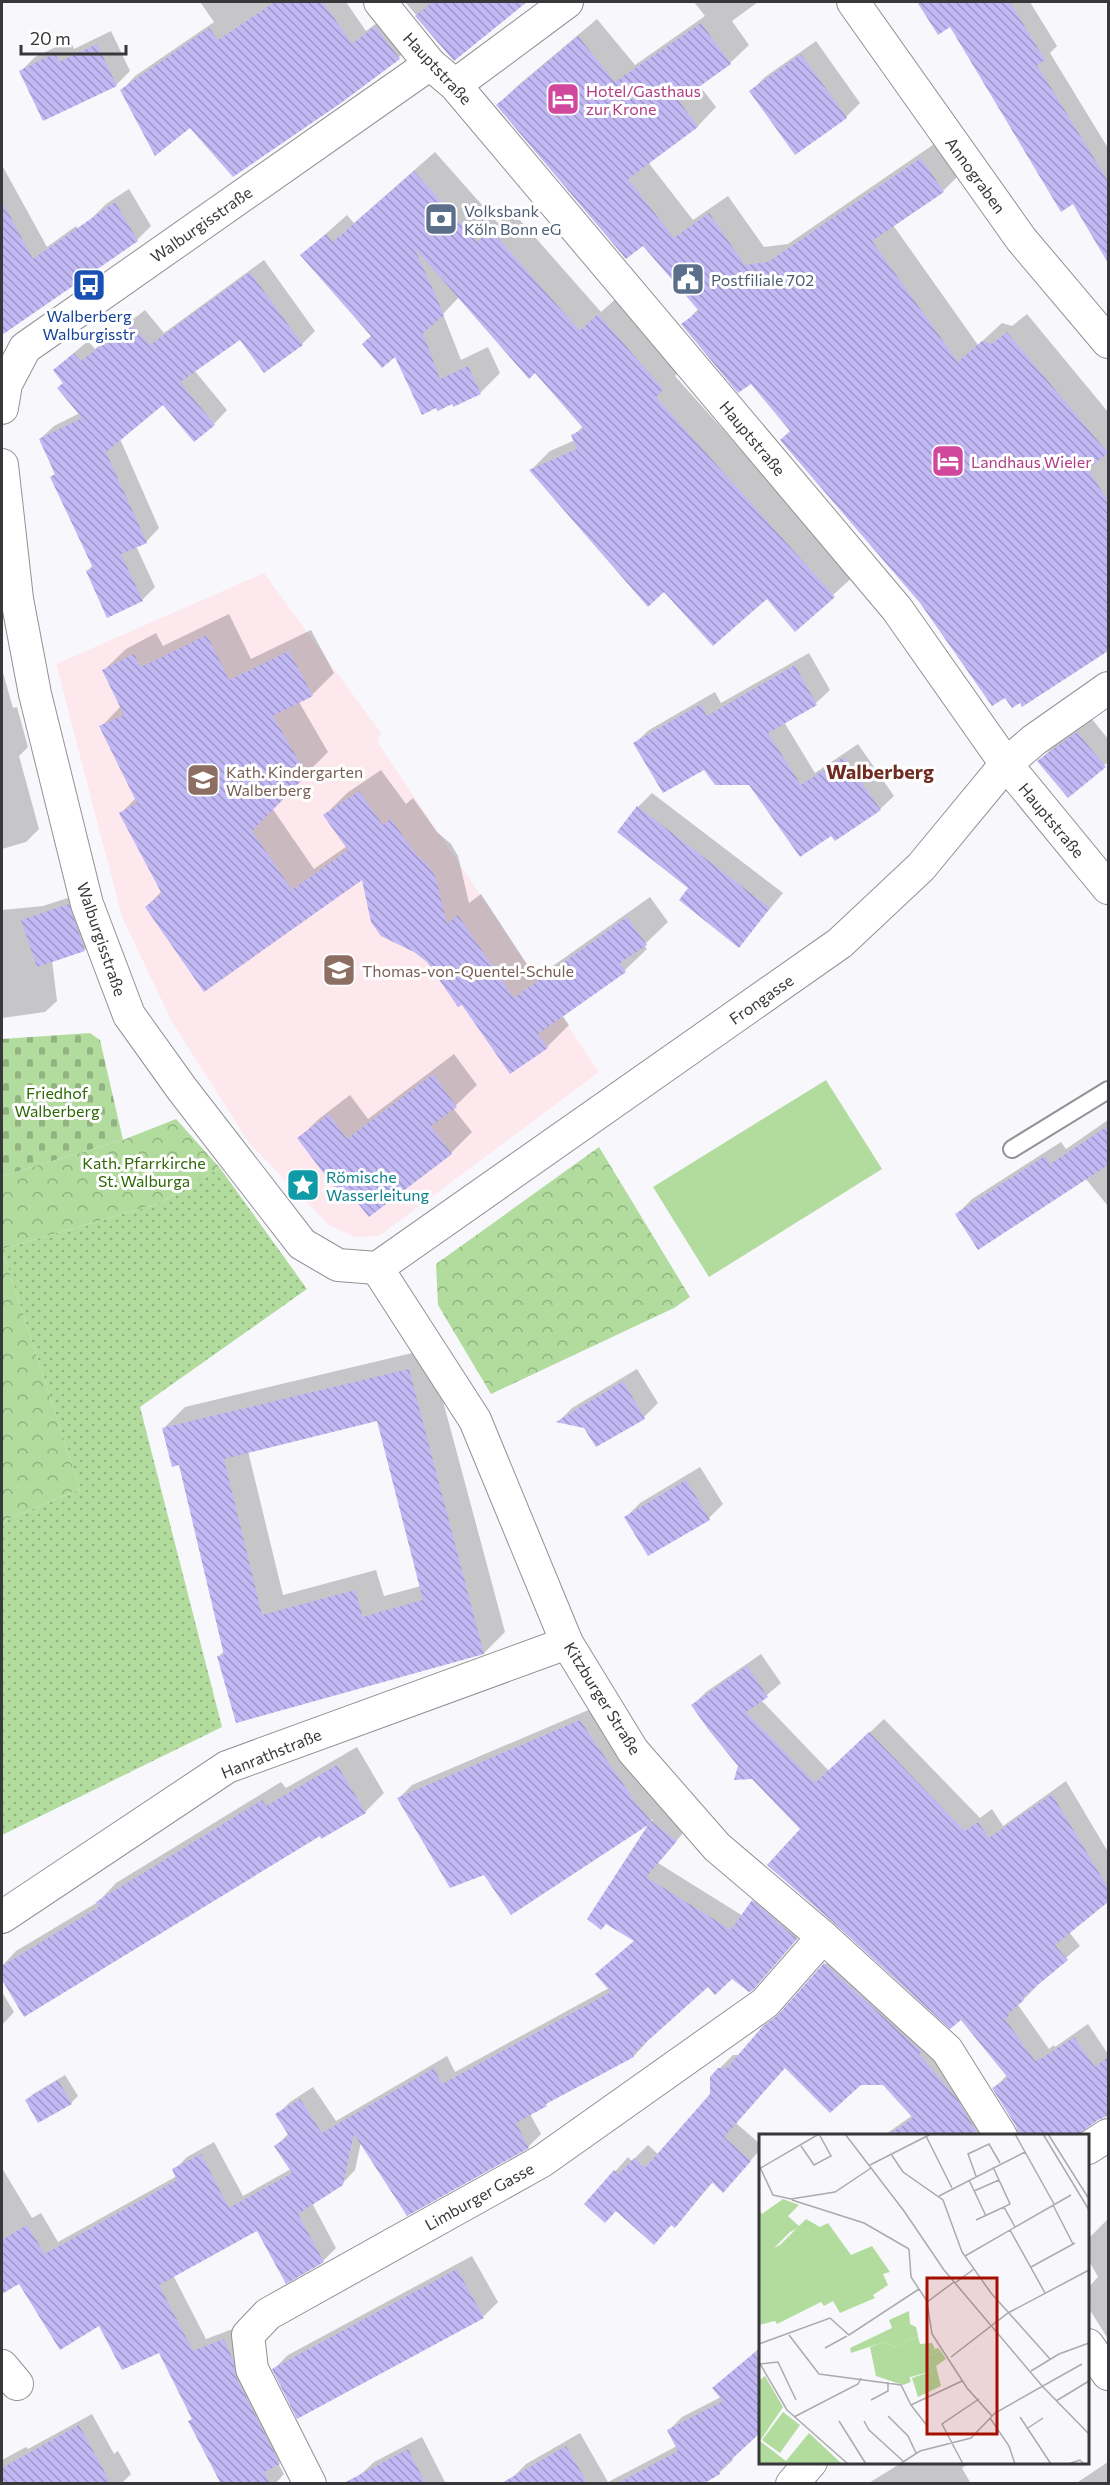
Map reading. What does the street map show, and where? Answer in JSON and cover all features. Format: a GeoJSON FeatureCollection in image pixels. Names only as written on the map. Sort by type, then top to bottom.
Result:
{"type":"FeatureCollection","features":[{"type":"Feature","properties":{"kind":"street","name":"Hauptstraße"},"geometry":{"type":"LineString","coordinates":[[380,2],[430,64],[455,85],[897,609],[1006,764],[1108,888]]}},
{"type":"Feature","properties":{"kind":"street"},"geometry":{"type":"LineString","coordinates":[[455,85],[567,2]]}},
{"type":"Feature","properties":{"kind":"street","name":"Annograben"},"geometry":{"type":"LineString","coordinates":[[853,2],[1021,239],[1108,342]]}},
{"type":"Feature","properties":{"kind":"street","name":"Walburgisstraße"},"geometry":{"type":"LineString","coordinates":[[3,390],[25,348],[430,64]]}},
{"type":"Feature","properties":{"kind":"street","name":"Walburgisstraße"},"geometry":{"type":"LineString","coordinates":[[2,465],[17,599],[35,694],[87,904],[129,1015],[182,1089],[302,1244],[338,1266],[377,1268]]}},
{"type":"Feature","properties":{"kind":"street","name":"Frongasse"},"geometry":{"type":"LineString","coordinates":[[377,1268],[840,943],[921,867],[1006,764],[1034,740],[1108,688]]}},
{"type":"Feature","properties":{"kind":"street","name":"Kitzburger Straße"},"geometry":{"type":"LineString","coordinates":[[377,1268],[475,1420],[567,1644],[641,1760],[717,1847],[822,1937],[946,2049],[1000,2134]]}},
{"type":"Feature","properties":{"kind":"street","name":"Hanrathstraße"},"geometry":{"type":"LineString","coordinates":[[2,1917],[227,1767],[567,1644]]}},
{"type":"Feature","properties":{"kind":"street","name":"Limburger Gasse"},"geometry":{"type":"LineString","coordinates":[[310,2484],[252,2368],[248,2335],[268,2314],[542,2160],[765,2003],[822,1937]]}},
{"type":"Feature","properties":{"kind":"street"},"geometry":{"type":"LineString","coordinates":[[1089,2147],[1108,2135]]}},
{"type":"Feature","properties":{"kind":"street"},"geometry":{"type":"LineString","coordinates":[[1089,2346],[1108,2374]]}},
{"type":"Feature","properties":{"kind":"street"},"geometry":{"type":"LineString","coordinates":[[792,2484],[810,2464]]}},
{"type":"Feature","properties":{"kind":"lane"},"geometry":{"type":"LineString","coordinates":[[1012,1149],[1108,1090]]}},
{"type":"Feature","properties":{"kind":"shaded area","name":"Thomas-von-Quentel-Schule"},"geometry":{"type":"Polygon","coordinates":[[[264,573],[381,733],[377,741],[599,1072],[379,1236],[355,1237],[330,1226],[249,1143],[172,1022],[122,917],[56,664],[264,573]]]}},
{"type":"Feature","properties":{"kind":"green space","name":"Friedhof Walberberg"},"geometry":{"type":"Polygon","coordinates":[[[90,1033],[100,1040],[123,1140],[2,1176],[2,1039],[90,1033]]]}},
{"type":"Feature","properties":{"kind":"green space"},"geometry":{"type":"Polygon","coordinates":[[[826,1080],[882,1169],[709,1277],[653,1187],[826,1080]]]}},
{"type":"Feature","properties":{"kind":"green space","name":"Kath. Pfarrkirche St. Walburga"},"geometry":{"type":"Polygon","coordinates":[[[176,1119],[220,1168],[160,1203],[2,1249],[2,1176],[123,1140],[176,1119]]]}},
{"type":"Feature","properties":{"kind":"green space"},"geometry":{"type":"Polygon","coordinates":[[[599,1147],[690,1297],[674,1308],[491,1394],[438,1305],[436,1264],[599,1147]]]}},
{"type":"Feature","properties":{"kind":"green space"},"geometry":{"type":"Polygon","coordinates":[[[220,1168],[307,1289],[140,1407],[222,1727],[2,1835],[2,1522],[80,1489],[2,1249],[160,1203],[220,1168]]]}},
{"type":"Feature","properties":{"kind":"green space"},"geometry":{"type":"Polygon","coordinates":[[[2,1249],[80,1489],[2,1522],[2,1249]]]}},
{"type":"Feature","properties":{"kind":"building"},"geometry":{"type":"Polygon","coordinates":[[[275,2],[323,2],[352,44],[375,26],[400,59],[341,103],[233,177],[190,128],[155,156],[120,90],[209,28],[218,40],[275,2]]]}},
{"type":"Feature","properties":{"kind":"building"},"geometry":{"type":"Polygon","coordinates":[[[433,2],[527,2],[454,61],[415,16],[433,2]]]}},
{"type":"Feature","properties":{"kind":"building"},"geometry":{"type":"Polygon","coordinates":[[[917,2],[1010,2],[1045,60],[1037,65],[1108,181],[1108,263],[1073,204],[1061,212],[950,27],[938,35],[917,2]]]}},
{"type":"Feature","properties":{"kind":"building"},"geometry":{"type":"Polygon","coordinates":[[[701,23],[731,64],[679,101],[698,127],[628,179],[674,238],[709,213],[745,265],[768,262],[921,158],[944,192],[872,241],[958,362],[982,341],[992,344],[1007,332],[1108,453],[1088,469],[1108,501],[1108,651],[1022,707],[1020,703],[1012,708],[1005,698],[992,706],[920,603],[780,440],[790,431],[751,384],[738,393],[681,324],[699,311],[643,246],[626,259],[496,105],[578,36],[615,82],[701,23]]]}},
{"type":"Feature","properties":{"kind":"building"},"geometry":{"type":"Polygon","coordinates":[[[97,44],[117,86],[43,121],[19,71],[55,53],[59,62],[97,44]]]}},
{"type":"Feature","properties":{"kind":"building"},"geometry":{"type":"Polygon","coordinates":[[[801,54],[847,118],[795,155],[749,91],[801,54]]]}},
{"type":"Feature","properties":{"kind":"building"},"geometry":{"type":"Polygon","coordinates":[[[414,171],[477,242],[491,230],[580,331],[598,314],[663,389],[656,397],[835,597],[795,632],[767,599],[713,646],[664,592],[648,607],[529,470],[577,449],[571,435],[584,429],[535,373],[529,379],[414,247],[444,315],[423,333],[440,379],[468,366],[481,394],[453,407],[452,404],[438,411],[436,408],[422,415],[395,357],[382,368],[362,344],[371,336],[300,255],[326,234],[333,242],[414,171]]]}},
{"type":"Feature","properties":{"kind":"building"},"geometry":{"type":"Polygon","coordinates":[[[2,201],[33,259],[115,202],[138,241],[2,335],[2,201]]]}},
{"type":"Feature","properties":{"kind":"building"},"geometry":{"type":"Polygon","coordinates":[[[250,272],[303,345],[264,373],[240,340],[180,382],[215,425],[194,442],[163,405],[106,452],[147,543],[121,554],[143,601],[107,618],[86,571],[93,568],[50,477],[55,474],[39,439],[82,418],[57,388],[63,383],[53,370],[74,353],[81,361],[130,323],[150,345],[250,272]]]}},
{"type":"Feature","properties":{"kind":"building"},"geometry":{"type":"Polygon","coordinates":[[[207,635],[229,680],[289,651],[313,696],[273,716],[307,775],[252,831],[292,890],[348,850],[323,815],[359,791],[383,825],[391,819],[415,853],[429,866],[436,878],[447,924],[458,915],[514,998],[627,917],[647,945],[620,963],[626,972],[538,1034],[548,1048],[510,1074],[462,1005],[458,1007],[427,962],[414,952],[381,936],[371,922],[362,880],[204,992],[145,907],[162,894],[119,813],[137,803],[99,726],[124,715],[102,670],[134,654],[141,667],[207,635]]]}},
{"type":"Feature","properties":{"kind":"building"},"geometry":{"type":"Polygon","coordinates":[[[795,665],[817,705],[768,733],[801,785],[844,757],[881,810],[835,841],[831,836],[800,857],[749,785],[715,785],[704,770],[663,793],[633,743],[701,704],[707,716],[795,665]]]}},
{"type":"Feature","properties":{"kind":"building"},"geometry":{"type":"Polygon","coordinates":[[[1077,732],[1106,767],[1068,798],[1037,761],[1077,732]]]}},
{"type":"Feature","properties":{"kind":"building"},"geometry":{"type":"Polygon","coordinates":[[[637,806],[770,908],[739,948],[679,900],[688,888],[617,832],[637,806]]]}},
{"type":"Feature","properties":{"kind":"building"},"geometry":{"type":"Polygon","coordinates":[[[69,904],[85,951],[37,967],[21,920],[69,904]]]}},
{"type":"Feature","properties":{"kind":"building"},"geometry":{"type":"Polygon","coordinates":[[[433,1074],[457,1107],[431,1126],[452,1154],[369,1217],[347,1190],[340,1195],[297,1138],[329,1114],[347,1139],[433,1074]]]}},
{"type":"Feature","properties":{"kind":"building"},"geometry":{"type":"Polygon","coordinates":[[[1108,1126],[1108,1165],[978,1250],[955,1214],[1045,1156],[1050,1164],[1108,1126]]]}},
{"type":"Feature","properties":{"kind":"building"},"geometry":{"type":"Polygon","coordinates":[[[409,1369],[484,1654],[236,1723],[217,1656],[224,1655],[179,1465],[172,1467],[162,1428],[409,1369]],[[377,1421],[224,1459],[262,1615],[355,1590],[363,1617],[423,1600],[377,1421]]]}},
{"type":"Feature","properties":{"kind":"building"},"geometry":{"type":"Polygon","coordinates":[[[623,1381],[645,1419],[596,1447],[584,1428],[556,1422],[623,1381]]]}},
{"type":"Feature","properties":{"kind":"building"},"geometry":{"type":"Polygon","coordinates":[[[686,1480],[710,1520],[648,1556],[624,1517],[686,1480]]]}},
{"type":"Feature","properties":{"kind":"building"},"geometry":{"type":"Polygon","coordinates":[[[747,1666],[768,1697],[746,1712],[815,1783],[869,1732],[965,1831],[978,1822],[989,1838],[1052,1794],[1108,1888],[1108,1902],[1055,1945],[1068,1960],[1022,1998],[1024,2000],[1005,2019],[1035,2061],[1074,2037],[1095,2067],[1108,2057],[1108,2116],[1098,2120],[1079,2134],[1018,2134],[1016,2126],[992,2088],[1008,2078],[961,2020],[950,2029],[767,1865],[800,1829],[752,1779],[734,1780],[738,1766],[691,1705],[747,1666]]]}},
{"type":"Feature","properties":{"kind":"building"},"geometry":{"type":"Polygon","coordinates":[[[580,1720],[636,1803],[651,1821],[677,1841],[646,1877],[731,1930],[752,1900],[797,1939],[753,1990],[749,1992],[732,1979],[715,1995],[708,1987],[633,2054],[634,2057],[546,2104],[547,2106],[516,2123],[529,2148],[407,2216],[354,2134],[343,2185],[298,2214],[324,2262],[286,2284],[257,2231],[159,2285],[193,2351],[224,2339],[233,2360],[236,2377],[280,2464],[264,2472],[270,2484],[221,2484],[188,2421],[192,2419],[159,2353],[122,2370],[99,2326],[60,2350],[19,2284],[2,2294],[2,2240],[27,2225],[45,2254],[177,2180],[172,2169],[201,2154],[229,2208],[292,2173],[274,2146],[289,2136],[275,2114],[300,2099],[322,2133],[434,2068],[442,2084],[611,1992],[595,1974],[634,1941],[606,1924],[601,1930],[587,1919],[648,1825],[511,1915],[484,1875],[450,1888],[397,1798],[580,1720]]]}},
{"type":"Feature","properties":{"kind":"building"},"geometry":{"type":"Polygon","coordinates":[[[337,1765],[366,1813],[321,1839],[320,1836],[24,2017],[2,1980],[2,1966],[99,1907],[96,1902],[262,1800],[266,1806],[337,1765]]]}},
{"type":"Feature","properties":{"kind":"building"},"geometry":{"type":"Polygon","coordinates":[[[824,1963],[922,2052],[919,2054],[957,2099],[978,2134],[890,2134],[913,2118],[883,2085],[861,2085],[830,2113],[785,2068],[724,2137],[751,2161],[723,2193],[712,2182],[675,2228],[671,2225],[654,2245],[616,2211],[605,2223],[584,2204],[614,2170],[618,2175],[634,2158],[645,2168],[710,2094],[710,2077],[718,2068],[727,2068],[763,2026],[778,2015],[824,1963]]]}},
{"type":"Feature","properties":{"kind":"building"},"geometry":{"type":"Polygon","coordinates":[[[58,2080],[72,2104],[38,2123],[25,2100],[58,2080]]]}},
{"type":"Feature","properties":{"kind":"building"},"geometry":{"type":"Polygon","coordinates":[[[457,2269],[484,2318],[297,2419],[272,2369],[457,2269]]]}},
{"type":"Feature","properties":{"kind":"building"},"geometry":{"type":"Polygon","coordinates":[[[759,2349],[759,2434],[719,2471],[720,2474],[703,2484],[616,2484],[678,2451],[667,2430],[723,2401],[712,2388],[759,2349]]]}},
{"type":"Feature","properties":{"kind":"building"},"geometry":{"type":"Polygon","coordinates":[[[79,2425],[111,2484],[2,2484],[2,2468],[79,2425]]]}},
{"type":"Feature","properties":{"kind":"building"},"geometry":{"type":"Polygon","coordinates":[[[566,2446],[588,2484],[500,2484],[566,2446]]]}},
{"type":"Feature","properties":{"kind":"building"},"geometry":{"type":"Polygon","coordinates":[[[408,2449],[426,2484],[342,2484],[408,2449]]]}},
{"type":"Feature","properties":{"kind":"place","name":"Hotel/Gasthaus zur Krone"},"geometry":{"type":"Point","coordinates":[563,99]}},
{"type":"Feature","properties":{"kind":"place","name":"Volksbank Köln Bonn eG"},"geometry":{"type":"Point","coordinates":[441,219]}},
{"type":"Feature","properties":{"kind":"place","name":"Postfiliale 702"},"geometry":{"type":"Point","coordinates":[688,279]}},
{"type":"Feature","properties":{"kind":"place","name":"Walberberg Walburgisstr"},"geometry":{"type":"Point","coordinates":[89,285]}},
{"type":"Feature","properties":{"kind":"place","name":"Landhaus Wieler"},"geometry":{"type":"Point","coordinates":[948,461]}},
{"type":"Feature","properties":{"kind":"place","name":"Kath. Kindergarten Walberberg"},"geometry":{"type":"Point","coordinates":[203,780]}},
{"type":"Feature","properties":{"kind":"place","name":"Thomas-von-Quentel-Schule"},"geometry":{"type":"Point","coordinates":[339,970]}},
{"type":"Feature","properties":{"kind":"place","name":"Römische Wasserleitung"},"geometry":{"type":"Point","coordinates":[303,1185]}},
{"type":"Feature","properties":{"kind":"district","name":"Walberberg"},"geometry":{"type":"Point","coordinates":[880,771]}}]}
